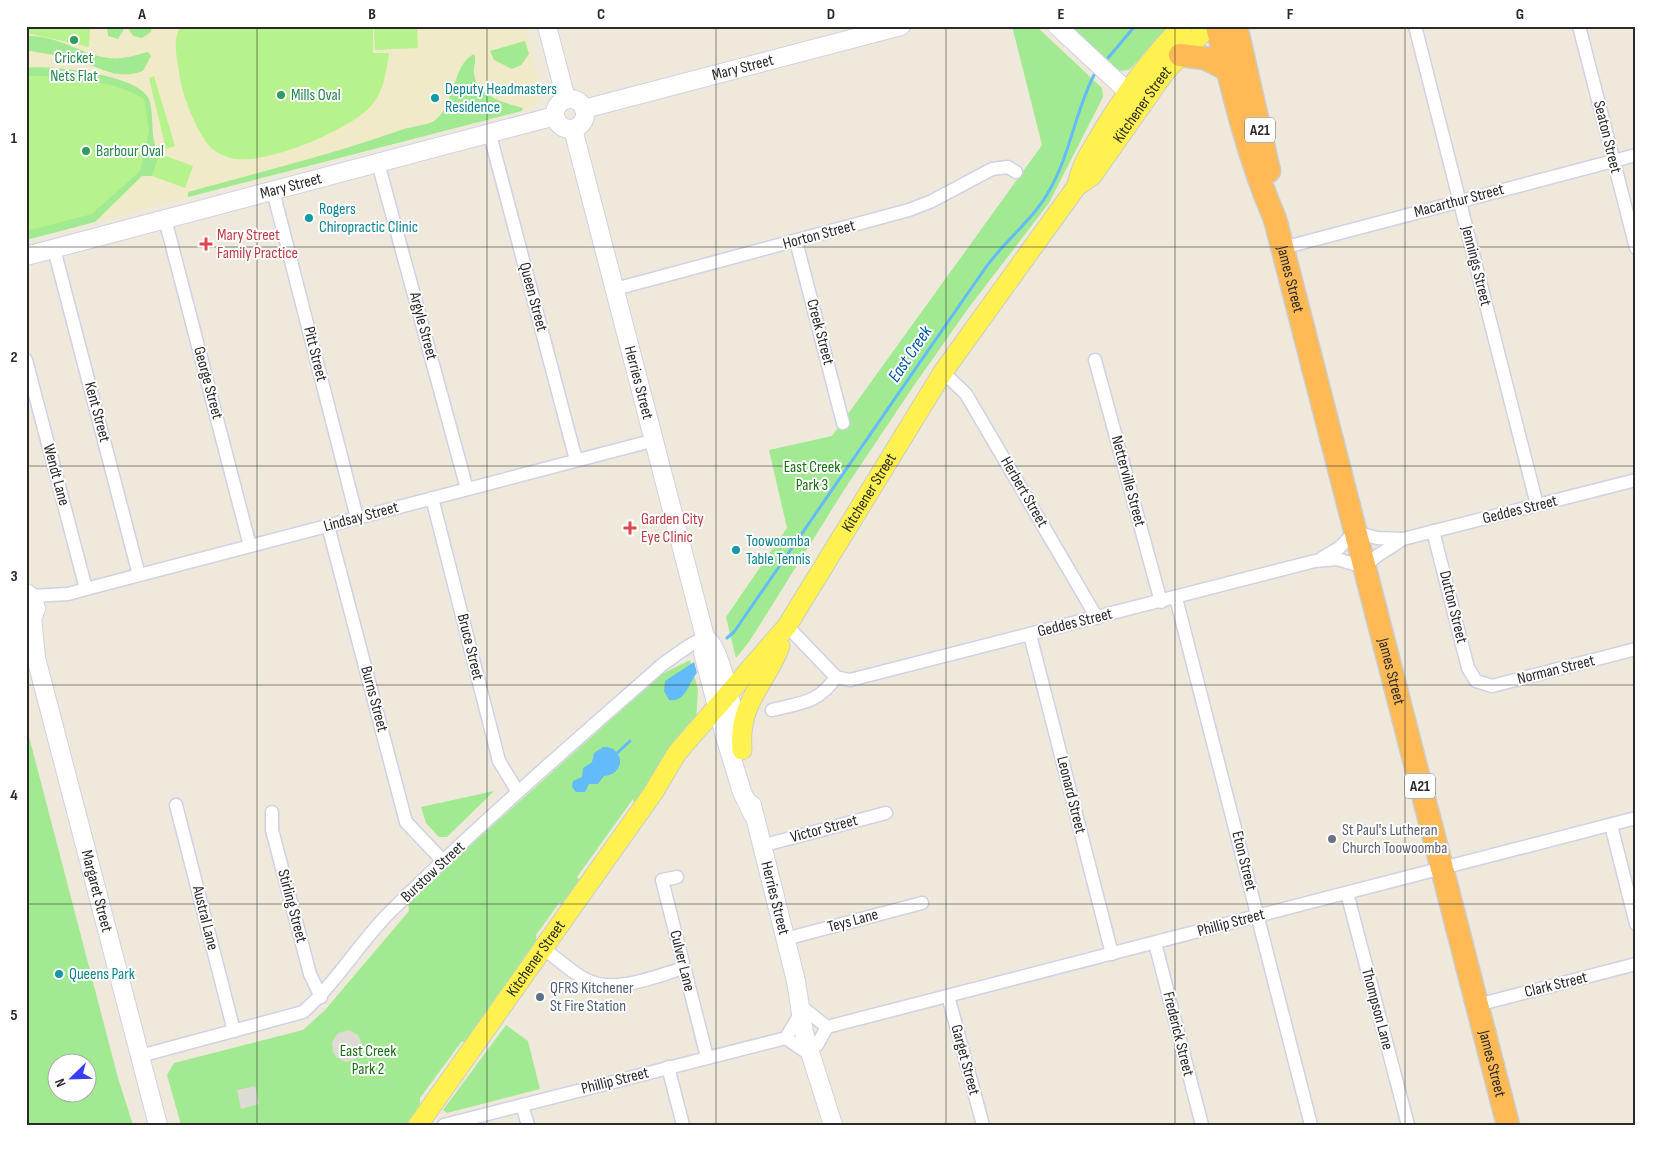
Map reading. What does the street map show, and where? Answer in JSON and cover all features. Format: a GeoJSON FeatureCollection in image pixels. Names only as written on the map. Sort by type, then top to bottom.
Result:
{"type":"FeatureCollection","features":[{"type":"Feature","properties":{"kind":"highway","name":"James Street"},"geometry":{"type":"LineString","coordinates":[[1217,26],[1254,167],[1275,219],[1508,1125]]}},
{"type":"Feature","properties":{"kind":"highway","name":"James Street"},"geometry":{"type":"LineString","coordinates":[[1241,32],[1271,179],[1275,219]]}},
{"type":"Feature","properties":{"kind":"highway"},"geometry":{"type":"LineString","coordinates":[[1180,55],[1205,58],[1228,70]]}},
{"type":"Feature","properties":{"kind":"main road"},"geometry":{"type":"LineString","coordinates":[[547,26],[566,99]]}},
{"type":"Feature","properties":{"kind":"main road","name":"Mary Street"},"geometry":{"type":"LineString","coordinates":[[584,109],[901,26]]}},
{"type":"Feature","properties":{"kind":"main road"},"geometry":{"type":"LineString","coordinates":[[1057,26],[1128,91],[1144,102]]}},
{"type":"Feature","properties":{"kind":"main road","name":"Kitchener Street"},"geometry":{"type":"LineString","coordinates":[[1077,186],[1080,169],[1128,91],[1149,61],[1183,26]]}},
{"type":"Feature","properties":{"kind":"main road","name":"Kitchener Street"},"geometry":{"type":"LineString","coordinates":[[724,708],[787,626],[944,372],[1077,186],[1092,176],[1180,55],[1209,26]]}},
{"type":"Feature","properties":{"kind":"main road"},"geometry":{"type":"LineString","coordinates":[[566,99],[575,100],[584,109],[584,120],[573,129],[561,127],[555,116],[556,107],[566,99]]}},
{"type":"Feature","properties":{"kind":"main road","name":"Mary Street"},"geometry":{"type":"LineString","coordinates":[[26,256],[490,135],[555,116]]}},
{"type":"Feature","properties":{"kind":"main road","name":"Herries Street"},"geometry":{"type":"LineString","coordinates":[[573,129],[705,637],[713,646],[742,792],[753,815]]}},
{"type":"Feature","properties":{"kind":"main road","name":"Margaret Street"},"geometry":{"type":"LineString","coordinates":[[30,607],[36,658],[158,1125]]}},
{"type":"Feature","properties":{"kind":"main road"},"geometry":{"type":"LineString","coordinates":[[742,750],[742,724],[746,707],[778,651],[787,626]]}},
{"type":"Feature","properties":{"kind":"main road","name":"Margaret Street"},"geometry":{"type":"LineString","coordinates":[[26,639],[36,658]]}},
{"type":"Feature","properties":{"kind":"main road","name":"Kitchener Street"},"geometry":{"type":"LineString","coordinates":[[418,1125],[653,793],[677,753],[724,708],[778,651]]}},
{"type":"Feature","properties":{"kind":"main road","name":"Herries Street"},"geometry":{"type":"LineString","coordinates":[[724,708],[742,750],[750,782],[753,815],[833,1125]]}},
{"type":"Feature","properties":{"kind":"street","name":"Jennings Street"},"geometry":{"type":"LineString","coordinates":[[1415,26],[1537,505]]}},
{"type":"Feature","properties":{"kind":"street","name":"Seaton Street"},"geometry":{"type":"LineString","coordinates":[[1579,26],[1636,248]]}},
{"type":"Feature","properties":{"kind":"street","name":"Queen Street"},"geometry":{"type":"LineString","coordinates":[[490,135],[576,460]]}},
{"type":"Feature","properties":{"kind":"street","name":"Macarthur Street"},"geometry":{"type":"LineString","coordinates":[[1282,246],[1294,245],[1636,155]]}},
{"type":"Feature","properties":{"kind":"street","name":"Argyle Street"},"geometry":{"type":"LineString","coordinates":[[378,163],[467,489]]}},
{"type":"Feature","properties":{"kind":"street","name":"Horton Street"},"geometry":{"type":"LineString","coordinates":[[616,289],[909,210],[932,201],[992,169],[1008,167],[1016,172]]}},
{"type":"Feature","properties":{"kind":"street","name":"Pitt Street"},"geometry":{"type":"LineString","coordinates":[[273,191],[357,518]]}},
{"type":"Feature","properties":{"kind":"street","name":"George Street"},"geometry":{"type":"LineString","coordinates":[[165,219],[250,546]]}},
{"type":"Feature","properties":{"kind":"street","name":"Creek Street"},"geometry":{"type":"LineString","coordinates":[[796,241],[843,423]]}},
{"type":"Feature","properties":{"kind":"street","name":"Kent Street"},"geometry":{"type":"LineString","coordinates":[[54,249],[139,576]]}},
{"type":"Feature","properties":{"kind":"street","name":"Wendt Lane"},"geometry":{"type":"LineString","coordinates":[[26,360],[86,590]]}},
{"type":"Feature","properties":{"kind":"street","name":"Netterville Street"},"geometry":{"type":"LineString","coordinates":[[1095,360],[1161,602]]}},
{"type":"Feature","properties":{"kind":"street","name":"Herbert Street"},"geometry":{"type":"LineString","coordinates":[[944,372],[966,394],[1097,618]]}},
{"type":"Feature","properties":{"kind":"street","name":"Lindsay Street"},"geometry":{"type":"LineString","coordinates":[[30,607],[68,594],[655,440]]}},
{"type":"Feature","properties":{"kind":"street","name":"Geddes Street"},"geometry":{"type":"LineString","coordinates":[[1315,561],[1339,548],[1355,532],[1377,538],[1403,539],[1636,480]]}},
{"type":"Feature","properties":{"kind":"street","name":"Bruce Street"},"geometry":{"type":"LineString","coordinates":[[432,498],[499,761],[518,792]]}},
{"type":"Feature","properties":{"kind":"street","name":"Burns Street"},"geometry":{"type":"LineString","coordinates":[[328,526],[406,822],[443,861]]}},
{"type":"Feature","properties":{"kind":"street","name":"Dutton Street"},"geometry":{"type":"LineString","coordinates":[[1433,531],[1468,668],[1476,681]]}},
{"type":"Feature","properties":{"kind":"street","name":"Geddes Street"},"geometry":{"type":"LineString","coordinates":[[836,677],[842,680],[860,679],[1315,561],[1337,559],[1364,567],[1403,539]]}},
{"type":"Feature","properties":{"kind":"street","name":"Eton Street"},"geometry":{"type":"LineString","coordinates":[[1176,598],[1311,1125]]}},
{"type":"Feature","properties":{"kind":"street"},"geometry":{"type":"LineString","coordinates":[[772,710],[814,699],[822,694],[836,677],[787,626]]}},
{"type":"Feature","properties":{"kind":"street","name":"Leonard Street"},"geometry":{"type":"LineString","coordinates":[[1030,635],[1112,954]]}},
{"type":"Feature","properties":{"kind":"street","name":"Burstow Street"},"geometry":{"type":"LineString","coordinates":[[140,1056],[303,1012],[321,997],[330,982],[388,914],[443,861],[663,664],[685,648],[705,637]]}},
{"type":"Feature","properties":{"kind":"street","name":"Norman Street"},"geometry":{"type":"LineString","coordinates":[[1476,681],[1492,686],[1636,649]]}},
{"type":"Feature","properties":{"kind":"street","name":"Austral Lane"},"geometry":{"type":"LineString","coordinates":[[176,805],[234,1031]]}},
{"type":"Feature","properties":{"kind":"street","name":"Stirling Street"},"geometry":{"type":"LineString","coordinates":[[272,812],[272,830],[310,974],[321,997]]}},
{"type":"Feature","properties":{"kind":"street","name":"Victor Street"},"geometry":{"type":"LineString","coordinates":[[761,846],[886,813]]}},
{"type":"Feature","properties":{"kind":"street","name":"Phillip Street"},"geometry":{"type":"LineString","coordinates":[[826,1027],[1636,818]]}},
{"type":"Feature","properties":{"kind":"street"},"geometry":{"type":"LineString","coordinates":[[1611,825],[1636,924]]}},
{"type":"Feature","properties":{"kind":"street","name":"Culver Lane"},"geometry":{"type":"LineString","coordinates":[[677,877],[662,880],[707,1057]]}},
{"type":"Feature","properties":{"kind":"street","name":"Thompson Lane"},"geometry":{"type":"LineString","coordinates":[[1347,893],[1408,1125]]}},
{"type":"Feature","properties":{"kind":"street","name":"Teys Lane"},"geometry":{"type":"LineString","coordinates":[[785,939],[922,903]]}},
{"type":"Feature","properties":{"kind":"street","name":"Frederick Street"},"geometry":{"type":"LineString","coordinates":[[1155,943],[1202,1125]]}},
{"type":"Feature","properties":{"kind":"street"},"geometry":{"type":"LineString","coordinates":[[544,949],[586,979],[604,986],[618,985],[684,968]]}},
{"type":"Feature","properties":{"kind":"street","name":"Clark Street"},"geometry":{"type":"LineString","coordinates":[[1477,1005],[1636,964]]}},
{"type":"Feature","properties":{"kind":"street","name":"Garget Street"},"geometry":{"type":"LineString","coordinates":[[948,996],[983,1125]]}},
{"type":"Feature","properties":{"kind":"street"},"geometry":{"type":"LineString","coordinates":[[804,1012],[826,1027],[814,1050],[786,1038],[804,1012]]}},
{"type":"Feature","properties":{"kind":"street","name":"Phillip Street"},"geometry":{"type":"LineString","coordinates":[[444,1125],[786,1038]]}},
{"type":"Feature","properties":{"kind":"street"},"geometry":{"type":"LineString","coordinates":[[668,1067],[683,1125]]}},
{"type":"Feature","properties":{"kind":"street"},"geometry":{"type":"LineString","coordinates":[[522,1105],[528,1125]]}},
{"type":"Feature","properties":{"kind":"shaded area"},"geometry":{"type":"Polygon","coordinates":[[[26,26],[525,26],[542,94],[532,107],[26,240],[26,26]]]}},
{"type":"Feature","properties":{"kind":"shaded area"},"geometry":{"type":"Polygon","coordinates":[[[349,1030],[358,1035],[363,1046],[356,1059],[346,1062],[336,1057],[333,1052],[332,1042],[338,1033],[349,1030]]]}},
{"type":"Feature","properties":{"kind":"shaded area"},"geometry":{"type":"Polygon","coordinates":[[[255,1086],[259,1104],[241,1109],[237,1090],[255,1086]]]}},
{"type":"Feature","properties":{"kind":"green space","name":"Cricket Nets Flat"},"geometry":{"type":"Polygon","coordinates":[[[28,26],[90,26],[89,47],[27,33],[28,26]]]}},
{"type":"Feature","properties":{"kind":"green space"},"geometry":{"type":"Polygon","coordinates":[[[107,26],[152,26],[151,32],[142,38],[133,36],[128,28],[124,29],[118,39],[108,36],[107,26]]]}},
{"type":"Feature","properties":{"kind":"green space","name":"Mills Oval"},"geometry":{"type":"Polygon","coordinates":[[[181,26],[373,26],[373,53],[389,53],[384,81],[379,94],[371,106],[345,126],[326,135],[283,152],[263,157],[245,159],[224,156],[214,150],[203,137],[181,86],[176,38],[181,26]]]}},
{"type":"Feature","properties":{"kind":"green space"},"geometry":{"type":"Polygon","coordinates":[[[374,26],[417,26],[418,48],[375,50],[374,26]]]}},
{"type":"Feature","properties":{"kind":"green space","name":"East Creek Park 3"},"geometry":{"type":"Polygon","coordinates":[[[1012,26],[1036,26],[1102,88],[1103,97],[1049,203],[967,310],[913,387],[844,490],[749,642],[736,658],[726,617],[787,528],[769,450],[832,436],[1042,145],[1012,26]]]}},
{"type":"Feature","properties":{"kind":"green space"},"geometry":{"type":"Polygon","coordinates":[[[1067,26],[1171,26],[1129,70],[1117,71],[1067,26]]]}},
{"type":"Feature","properties":{"kind":"green space"},"geometry":{"type":"Polygon","coordinates":[[[26,36],[49,39],[109,58],[124,58],[148,52],[151,56],[143,71],[127,75],[112,73],[76,60],[26,50],[26,36]]]}},
{"type":"Feature","properties":{"kind":"green space"},"geometry":{"type":"Polygon","coordinates":[[[525,41],[529,54],[521,65],[512,69],[494,60],[490,51],[525,41]]]}},
{"type":"Feature","properties":{"kind":"green space"},"geometry":{"type":"Polygon","coordinates":[[[474,54],[474,73],[480,87],[493,97],[523,108],[522,111],[188,197],[188,192],[322,155],[434,121],[441,115],[446,106],[461,67],[474,54]]]}},
{"type":"Feature","properties":{"kind":"green space","name":"Barbour Oval"},"geometry":{"type":"Polygon","coordinates":[[[26,68],[54,68],[93,73],[129,83],[142,91],[149,99],[151,106],[154,143],[160,154],[152,176],[142,176],[95,222],[26,240],[26,68]]]}},
{"type":"Feature","properties":{"kind":"green space","name":"Barbour Oval"},"geometry":{"type":"Polygon","coordinates":[[[26,76],[55,76],[87,80],[118,87],[132,93],[144,99],[149,131],[140,171],[92,214],[26,231],[26,76]]]}},
{"type":"Feature","properties":{"kind":"green space"},"geometry":{"type":"Polygon","coordinates":[[[154,76],[175,146],[166,149],[149,78],[154,76]]]}},
{"type":"Feature","properties":{"kind":"green space"},"geometry":{"type":"Polygon","coordinates":[[[160,154],[193,166],[185,188],[152,176],[160,154]]]}},
{"type":"Feature","properties":{"kind":"green space","name":"East Creek Park 2"},"geometry":{"type":"Polygon","coordinates":[[[690,660],[698,690],[696,722],[635,808],[633,799],[577,877],[580,880],[563,905],[559,903],[536,935],[537,945],[466,1044],[462,1041],[420,1098],[420,1104],[406,1125],[181,1125],[167,1075],[174,1063],[303,1030],[325,1010],[409,911],[408,901],[662,674],[690,660]]]}},
{"type":"Feature","properties":{"kind":"green space","name":"Queens Park"},"geometry":{"type":"Polygon","coordinates":[[[26,725],[118,1078],[133,1125],[26,1125],[26,725]]]}},
{"type":"Feature","properties":{"kind":"green space"},"geometry":{"type":"Polygon","coordinates":[[[494,791],[447,837],[439,837],[426,823],[421,807],[494,791]]]}},
{"type":"Feature","properties":{"kind":"green space"},"geometry":{"type":"Polygon","coordinates":[[[506,1025],[528,1041],[540,1089],[447,1113],[443,1110],[506,1025]]]}},
{"type":"Feature","properties":{"kind":"water"},"geometry":{"type":"Polygon","coordinates":[[[694,662],[697,673],[686,691],[679,698],[669,700],[664,691],[665,681],[694,662]]]}},
{"type":"Feature","properties":{"kind":"water"},"geometry":{"type":"Polygon","coordinates":[[[603,747],[616,751],[619,755],[620,761],[616,771],[604,776],[598,784],[589,784],[585,792],[576,792],[572,787],[573,781],[582,777],[583,768],[592,762],[594,753],[603,747]]]}},
{"type":"Feature","properties":{"kind":"waterway","name":"East Creek"},"geometry":{"type":"LineString","coordinates":[[1108,58],[1135,26]]}},
{"type":"Feature","properties":{"kind":"waterway","name":"East Creek"},"geometry":{"type":"LineString","coordinates":[[727,638],[734,632],[984,270],[1042,202],[1062,163],[1087,89],[1094,75]]}},
{"type":"Feature","properties":{"kind":"waterway","name":"East Creek"},"geometry":{"type":"LineString","coordinates":[[616,754],[630,741]]}},
{"type":"Feature","properties":{"kind":"place","name":"Cricket Nets Flat"},"geometry":{"type":"Point","coordinates":[74,40]}},
{"type":"Feature","properties":{"kind":"place","name":"Mills Oval"},"geometry":{"type":"Point","coordinates":[281,95]}},
{"type":"Feature","properties":{"kind":"place","name":"Deputy Headmasters Residence"},"geometry":{"type":"Point","coordinates":[435,98]}},
{"type":"Feature","properties":{"kind":"place","name":"Barbour Oval"},"geometry":{"type":"Point","coordinates":[86,151]}},
{"type":"Feature","properties":{"kind":"place","name":"Rogers Chiropractic Clinic"},"geometry":{"type":"Point","coordinates":[309,218]}},
{"type":"Feature","properties":{"kind":"place","name":"Mary Street Family Practice"},"geometry":{"type":"Point","coordinates":[206,244]}},
{"type":"Feature","properties":{"kind":"place","name":"Garden City Eye Clinic"},"geometry":{"type":"Point","coordinates":[630,528]}},
{"type":"Feature","properties":{"kind":"place","name":"Toowoomba Table Tennis"},"geometry":{"type":"Point","coordinates":[736,550]}},
{"type":"Feature","properties":{"kind":"place","name":"St Paul's Lutheran Church Toowoomba"},"geometry":{"type":"Point","coordinates":[1332,839]}},
{"type":"Feature","properties":{"kind":"place","name":"Queens Park"},"geometry":{"type":"Point","coordinates":[59,974]}},
{"type":"Feature","properties":{"kind":"place","name":"QFRS Kitchener St Fire Station"},"geometry":{"type":"Point","coordinates":[540,997]}}]}
